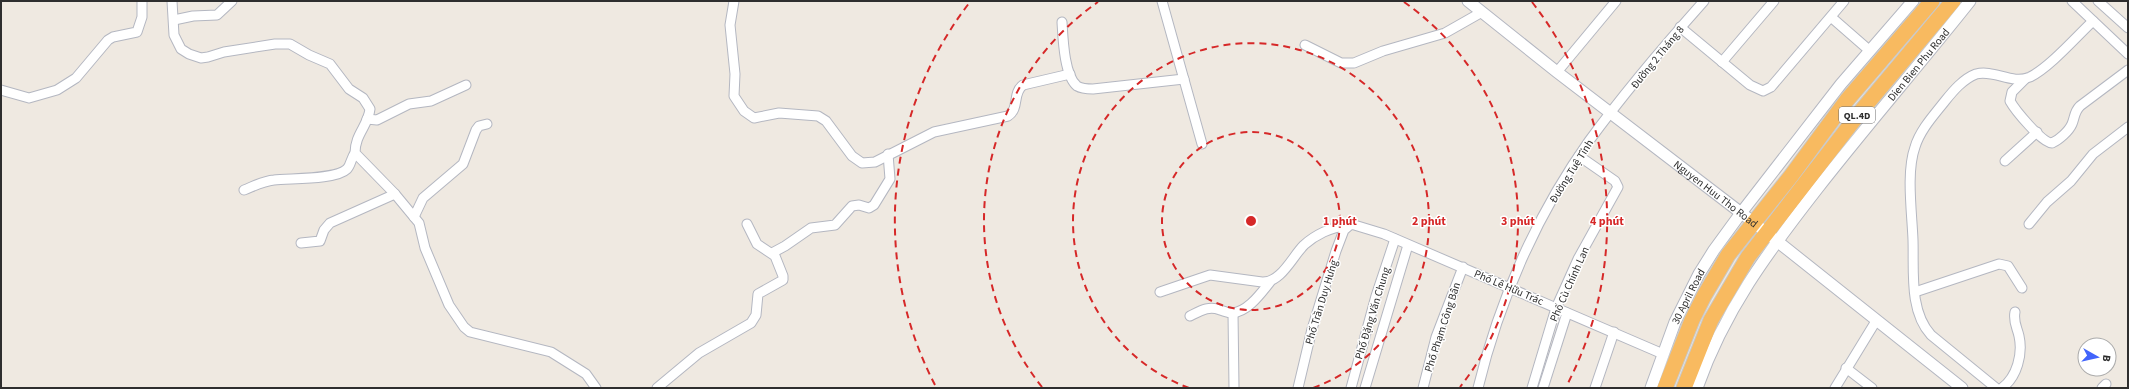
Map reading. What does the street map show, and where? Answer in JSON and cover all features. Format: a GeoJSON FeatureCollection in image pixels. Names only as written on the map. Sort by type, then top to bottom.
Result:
{"type":"FeatureCollection","features":[{"type":"Feature","properties":{"kind":"highway","name":"QL.4D"},"geometry":{"type":"LineString","coordinates":[[1753,222],[1791,176],[1847,100],[1932,1]]}},
{"type":"Feature","properties":{"kind":"highway","name":"Dien Bien Phu Road"},"geometry":{"type":"LineString","coordinates":[[1771,236],[1861,111],[1953,1]]}},
{"type":"Feature","properties":{"kind":"highway","name":"30 April Road"},"geometry":{"type":"LineString","coordinates":[[1665,388],[1680,346],[1704,296],[1728,255],[1753,222]]}},
{"type":"Feature","properties":{"kind":"highway","name":"QL.4D"},"geometry":{"type":"LineString","coordinates":[[1692,387],[1702,340],[1723,296],[1771,236]]}},
{"type":"Feature","properties":{"kind":"street"},"geometry":{"type":"LineString","coordinates":[[1,90],[29,98],[46,94],[76,78],[108,40],[113,37],[137,32],[142,17],[142,1]]}},
{"type":"Feature","properties":{"kind":"street"},"geometry":{"type":"LineString","coordinates":[[172,1],[174,35],[177,44],[189,54],[201,58],[290,44],[309,56],[326,61],[334,68],[352,92],[367,102],[370,109],[368,119],[358,136],[355,153],[351,158],[348,168],[342,172],[312,178],[272,180],[244,190]]}},
{"type":"Feature","properties":{"kind":"street"},"geometry":{"type":"LineString","coordinates":[[174,20],[193,16],[217,15],[232,1]]}},
{"type":"Feature","properties":{"kind":"street"},"geometry":{"type":"LineString","coordinates":[[734,1],[730,25],[735,74],[734,91],[736,101],[744,111],[754,118],[779,113],[815,115],[826,121],[859,162],[866,164],[875,162],[888,154],[934,132],[1008,116],[1014,111],[1019,90],[1023,85],[1070,74]]}},
{"type":"Feature","properties":{"kind":"street"},"geometry":{"type":"LineString","coordinates":[[1162,1],[1202,144]]}},
{"type":"Feature","properties":{"kind":"street"},"geometry":{"type":"LineString","coordinates":[[1557,72],[1616,1]]}},
{"type":"Feature","properties":{"kind":"street","name":"Đường 2 Tháng 8"},"geometry":{"type":"LineString","coordinates":[[1611,114],[1680,27],[1704,1]]}},
{"type":"Feature","properties":{"kind":"street"},"geometry":{"type":"LineString","coordinates":[[1722,62],[1774,1]]}},
{"type":"Feature","properties":{"kind":"street"},"geometry":{"type":"LineString","coordinates":[[1680,27],[1755,89],[1763,91],[1767,90],[1844,1]]}},
{"type":"Feature","properties":{"kind":"street","name":"QL.4D"},"geometry":{"type":"LineString","coordinates":[[1741,213],[1841,84],[1913,1]]}},
{"type":"Feature","properties":{"kind":"street","name":"Dien Bien Phu Road"},"geometry":{"type":"LineString","coordinates":[[1771,236],[1873,118],[1970,1]]}},
{"type":"Feature","properties":{"kind":"street"},"geometry":{"type":"LineString","coordinates":[[2072,1],[2128,54]]}},
{"type":"Feature","properties":{"kind":"street"},"geometry":{"type":"LineString","coordinates":[[2098,1],[2128,28]]}},
{"type":"Feature","properties":{"kind":"street"},"geometry":{"type":"LineString","coordinates":[[1305,45],[1341,63],[1354,63],[1383,50],[1445,33],[1476,5]]}},
{"type":"Feature","properties":{"kind":"street","name":"Nguyen Huu Tho Road"},"geometry":{"type":"LineString","coordinates":[[1476,5],[1557,72],[1771,236],[1962,388]]}},
{"type":"Feature","properties":{"kind":"street"},"geometry":{"type":"LineString","coordinates":[[1830,17],[1870,51]]}},
{"type":"Feature","properties":{"kind":"street"},"geometry":{"type":"LineString","coordinates":[[2093,21],[2044,66],[2025,79],[2012,92],[2010,101],[2037,132],[2049,143],[2055,142],[2070,127],[2074,113],[2080,106],[2128,70]]}},
{"type":"Feature","properties":{"kind":"street"},"geometry":{"type":"LineString","coordinates":[[1062,22],[1070,74],[1076,85],[1085,89],[1093,89],[1184,79]]}},
{"type":"Feature","properties":{"kind":"street"},"geometry":{"type":"LineString","coordinates":[[1996,388],[1925,329],[1918,315],[1915,292],[1911,166],[1918,140],[1946,100],[1968,78],[1987,73],[2014,79],[2025,79]]}},
{"type":"Feature","properties":{"kind":"street"},"geometry":{"type":"LineString","coordinates":[[368,119],[377,120],[410,104],[431,101],[466,85]]}},
{"type":"Feature","properties":{"kind":"street","name":"Đường Tuệ Tĩnh"},"geometry":{"type":"LineString","coordinates":[[1478,388],[1489,348],[1511,287],[1536,230],[1551,201],[1579,156],[1611,114]]}},
{"type":"Feature","properties":{"kind":"street"},"geometry":{"type":"LineString","coordinates":[[414,217],[423,198],[463,164],[479,126],[487,124]]}},
{"type":"Feature","properties":{"kind":"street"},"geometry":{"type":"LineString","coordinates":[[2029,224],[2047,202],[2071,181],[2093,154],[2128,127]]}},
{"type":"Feature","properties":{"kind":"street"},"geometry":{"type":"LineString","coordinates":[[2004,161],[2037,132]]}},
{"type":"Feature","properties":{"kind":"street"},"geometry":{"type":"LineString","coordinates":[[355,153],[395,194],[414,217],[422,231],[424,248],[449,305],[464,327],[470,332],[551,352],[586,374],[596,388]]}},
{"type":"Feature","properties":{"kind":"street"},"geometry":{"type":"LineString","coordinates":[[772,253],[811,228],[835,225],[852,206],[859,205],[869,208],[874,205],[890,179],[888,154]]}},
{"type":"Feature","properties":{"kind":"street","name":"Phố Cù Chính Lan"},"geometry":{"type":"LineString","coordinates":[[1532,388],[1556,308],[1578,259],[1618,187],[1615,181],[1579,156]]}},
{"type":"Feature","properties":{"kind":"street"},"geometry":{"type":"LineString","coordinates":[[301,243],[320,241],[324,230],[330,223],[395,194]]}},
{"type":"Feature","properties":{"kind":"street","name":"30 April Road"},"geometry":{"type":"LineString","coordinates":[[1651,388],[1675,322],[1700,274],[1741,213]]}},
{"type":"Feature","properties":{"kind":"street"},"geometry":{"type":"LineString","coordinates":[[657,388],[689,360],[710,345],[751,323],[756,315],[756,302],[758,294],[784,279],[778,262],[772,253],[764,250],[757,244],[747,224]]}},
{"type":"Feature","properties":{"kind":"street"},"geometry":{"type":"LineString","coordinates":[[1190,316],[1208,308],[1233,313],[1253,301],[1270,282],[1285,269],[1309,241],[1329,230],[1350,225]]}},
{"type":"Feature","properties":{"kind":"street","name":"Phố Lê Hữu Trác"},"geometry":{"type":"LineString","coordinates":[[1350,225],[1395,239],[1463,267],[1663,354]]}},
{"type":"Feature","properties":{"kind":"street","name":"Phố Trần Duy Hưng"},"geometry":{"type":"LineString","coordinates":[[1298,388],[1312,329],[1336,251],[1350,225]]}},
{"type":"Feature","properties":{"kind":"street","name":"Phố Đặng Văn Chung"},"geometry":{"type":"LineString","coordinates":[[1351,388],[1374,303],[1395,239]]}},
{"type":"Feature","properties":{"kind":"street","name":"Phố Đặng Văn Chung"},"geometry":{"type":"LineString","coordinates":[[1366,388],[1408,245]]}},
{"type":"Feature","properties":{"kind":"street"},"geometry":{"type":"LineString","coordinates":[[1915,292],[1999,264],[2008,266],[2022,288]]}},
{"type":"Feature","properties":{"kind":"street","name":"Phố Phạm Công Bân"},"geometry":{"type":"LineString","coordinates":[[1423,388],[1436,337],[1463,267]]}},
{"type":"Feature","properties":{"kind":"street"},"geometry":{"type":"LineString","coordinates":[[1160,292],[1210,276],[1270,282]]}},
{"type":"Feature","properties":{"kind":"street"},"geometry":{"type":"LineString","coordinates":[[2002,388],[2015,374],[2017,364],[2020,340],[2014,321],[2015,312]]}},
{"type":"Feature","properties":{"kind":"street"},"geometry":{"type":"LineString","coordinates":[[1233,313],[1234,388]]}},
{"type":"Feature","properties":{"kind":"street","name":"Phố Cù Chính Lan"},"geometry":{"type":"LineString","coordinates":[[1543,388],[1568,313]]}},
{"type":"Feature","properties":{"kind":"street"},"geometry":{"type":"LineString","coordinates":[[1835,388],[1876,321]]}},
{"type":"Feature","properties":{"kind":"street"},"geometry":{"type":"LineString","coordinates":[[1595,388],[1614,332]]}},
{"type":"Feature","properties":{"kind":"street"},"geometry":{"type":"LineString","coordinates":[[1846,368],[1872,388]]}}]}
